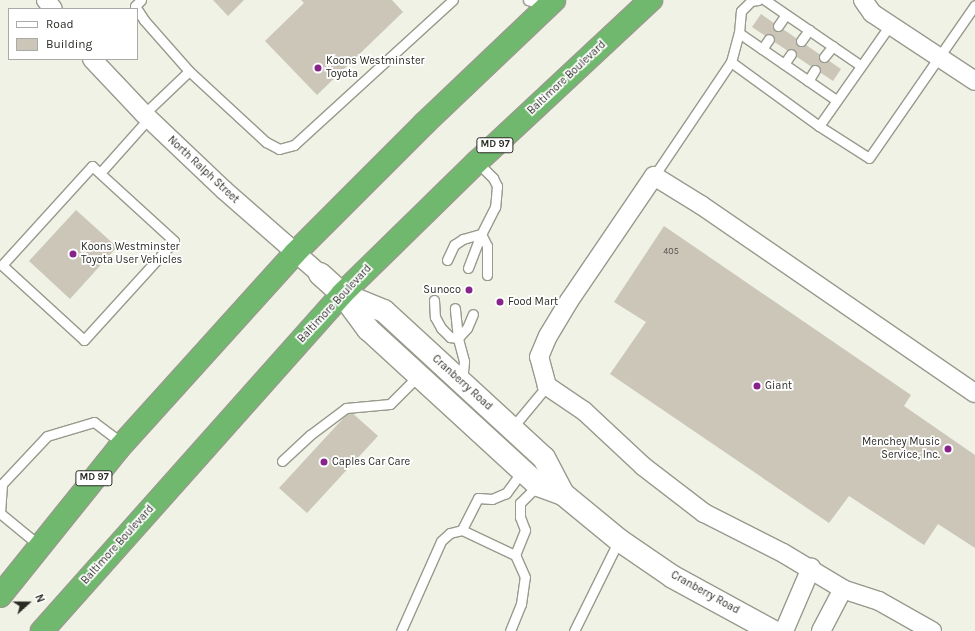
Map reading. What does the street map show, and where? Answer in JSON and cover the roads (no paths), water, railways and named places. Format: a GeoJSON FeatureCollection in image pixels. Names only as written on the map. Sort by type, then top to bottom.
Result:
{"type":"FeatureCollection","features":[{"type":"Feature","properties":{"kind":"highway","name":"Baltimore Boulevard"},"geometry":{"type":"LineString","coordinates":[[42,631],[342,294],[477,162],[651,0]]}},
{"type":"Feature","properties":{"kind":"highway","name":"MD 97"},"geometry":{"type":"LineString","coordinates":[[0,596],[123,444],[295,253],[543,2]]}},
{"type":"Feature","properties":{"kind":"street"},"geometry":{"type":"LineString","coordinates":[[46,0],[52,8]]}},
{"type":"Feature","properties":{"kind":"street"},"geometry":{"type":"LineString","coordinates":[[862,0],[872,13],[975,81]]}},
{"type":"Feature","properties":{"kind":"street","name":"North Ralph Street"},"geometry":{"type":"LineString","coordinates":[[93,60],[146,116],[224,190],[320,274]]}},
{"type":"Feature","properties":{"kind":"street"},"geometry":{"type":"LineString","coordinates":[[932,631],[879,601],[843,589],[811,568],[704,512],[643,466],[584,411],[547,386],[539,357],[548,336],[654,176],[701,205],[973,388]]}},
{"type":"Feature","properties":{"kind":"street","name":"Cranberry Road"},"geometry":{"type":"LineString","coordinates":[[320,274],[342,294],[368,329],[530,477],[563,494],[619,540],[673,576],[772,631]]}},
{"type":"Feature","properties":{"kind":"street","name":"Cranberry Road"},"geometry":{"type":"LineString","coordinates":[[342,294],[384,311],[544,458],[563,494]]}},
{"type":"Feature","properties":{"kind":"street"},"geometry":{"type":"LineString","coordinates":[[784,631],[811,568]]}},
{"type":"Feature","properties":{"kind":"street"},"geometry":{"type":"LineString","coordinates":[[821,631],[843,589]]}},
{"type":"Feature","properties":{"kind":"lane"},"geometry":{"type":"LineString","coordinates":[[127,0],[138,3],[144,20],[189,72],[266,142],[279,149],[294,145],[453,0]]}},
{"type":"Feature","properties":{"kind":"lane"},"geometry":{"type":"LineString","coordinates":[[654,176],[731,62],[739,33],[741,10],[751,1],[758,0]]}},
{"type":"Feature","properties":{"kind":"lane"},"geometry":{"type":"LineString","coordinates":[[765,0],[860,66]]}},
{"type":"Feature","properties":{"kind":"lane"},"geometry":{"type":"LineString","coordinates":[[731,62],[819,126],[869,158],[938,56],[975,5]]}},
{"type":"Feature","properties":{"kind":"lane"},"geometry":{"type":"LineString","coordinates":[[778,26],[786,14]]}},
{"type":"Feature","properties":{"kind":"lane"},"geometry":{"type":"LineString","coordinates":[[819,126],[890,25]]}},
{"type":"Feature","properties":{"kind":"lane"},"geometry":{"type":"LineString","coordinates":[[801,41],[810,30]]}},
{"type":"Feature","properties":{"kind":"lane"},"geometry":{"type":"LineString","coordinates":[[739,33],[836,100]]}},
{"type":"Feature","properties":{"kind":"lane"},"geometry":{"type":"LineString","coordinates":[[762,49],[769,39]]}},
{"type":"Feature","properties":{"kind":"lane"},"geometry":{"type":"LineString","coordinates":[[824,57],[832,46]]}},
{"type":"Feature","properties":{"kind":"lane"},"geometry":{"type":"LineString","coordinates":[[784,64],[791,54]]}},
{"type":"Feature","properties":{"kind":"lane"},"geometry":{"type":"LineString","coordinates":[[808,81],[815,70]]}},
{"type":"Feature","properties":{"kind":"lane"},"geometry":{"type":"LineString","coordinates":[[100,173],[146,116],[189,72]]}},
{"type":"Feature","properties":{"kind":"lane"},"geometry":{"type":"LineString","coordinates":[[468,268],[481,234],[495,207],[497,186],[493,178],[477,162]]}},
{"type":"Feature","properties":{"kind":"lane"},"geometry":{"type":"LineString","coordinates":[[92,166],[100,173],[174,242],[84,340],[2,265],[92,166]]}},
{"type":"Feature","properties":{"kind":"lane"},"geometry":{"type":"LineString","coordinates":[[447,260],[454,245],[463,239],[481,234]]}},
{"type":"Feature","properties":{"kind":"lane"},"geometry":{"type":"LineString","coordinates":[[481,234],[488,246],[487,275]]}},
{"type":"Feature","properties":{"kind":"lane"},"geometry":{"type":"LineString","coordinates":[[434,300],[435,317],[441,328],[450,337],[458,338]]}},
{"type":"Feature","properties":{"kind":"lane"},"geometry":{"type":"LineString","coordinates":[[455,308],[458,338],[464,366],[462,383]]}},
{"type":"Feature","properties":{"kind":"lane"},"geometry":{"type":"LineString","coordinates":[[458,338],[467,328],[473,314]]}},
{"type":"Feature","properties":{"kind":"lane"},"geometry":{"type":"LineString","coordinates":[[282,461],[310,435],[346,408],[390,404],[419,375]]}},
{"type":"Feature","properties":{"kind":"lane"},"geometry":{"type":"LineString","coordinates":[[512,428],[547,386]]}},
{"type":"Feature","properties":{"kind":"lane"},"geometry":{"type":"LineString","coordinates":[[40,546],[0,513],[2,484],[47,436],[94,422],[123,444]]}},
{"type":"Feature","properties":{"kind":"lane"},"geometry":{"type":"LineString","coordinates":[[462,530],[478,498],[492,499],[506,493],[530,477]]}},
{"type":"Feature","properties":{"kind":"lane"},"geometry":{"type":"LineString","coordinates":[[515,555],[526,530],[520,517],[520,503],[530,477]]}},
{"type":"Feature","properties":{"kind":"lane"},"geometry":{"type":"LineString","coordinates":[[401,631],[441,541],[450,534],[462,530],[515,555],[525,577],[520,604],[510,631]]}},
{"type":"Feature","properties":{"kind":"lane"},"geometry":{"type":"LineString","coordinates":[[574,631],[619,540]]}},
{"type":"Feature","properties":{"kind":"place","name":"Koons Westminster Toyota"},"geometry":{"type":"Point","coordinates":[318,68]}},
{"type":"Feature","properties":{"kind":"place","name":"Koons Westminster Toyota User Vehicles"},"geometry":{"type":"Point","coordinates":[73,254]}},
{"type":"Feature","properties":{"kind":"place","name":"Sunoco"},"geometry":{"type":"Point","coordinates":[469,290]}},
{"type":"Feature","properties":{"kind":"place","name":"Food Mart"},"geometry":{"type":"Point","coordinates":[500,302]}},
{"type":"Feature","properties":{"kind":"place","name":"Giant"},"geometry":{"type":"Point","coordinates":[757,386]}},
{"type":"Feature","properties":{"kind":"place","name":"Menchey Music Service, Inc."},"geometry":{"type":"Point","coordinates":[948,449]}},
{"type":"Feature","properties":{"kind":"place","name":"Caples Car Care"},"geometry":{"type":"Point","coordinates":[324,462]}}]}
